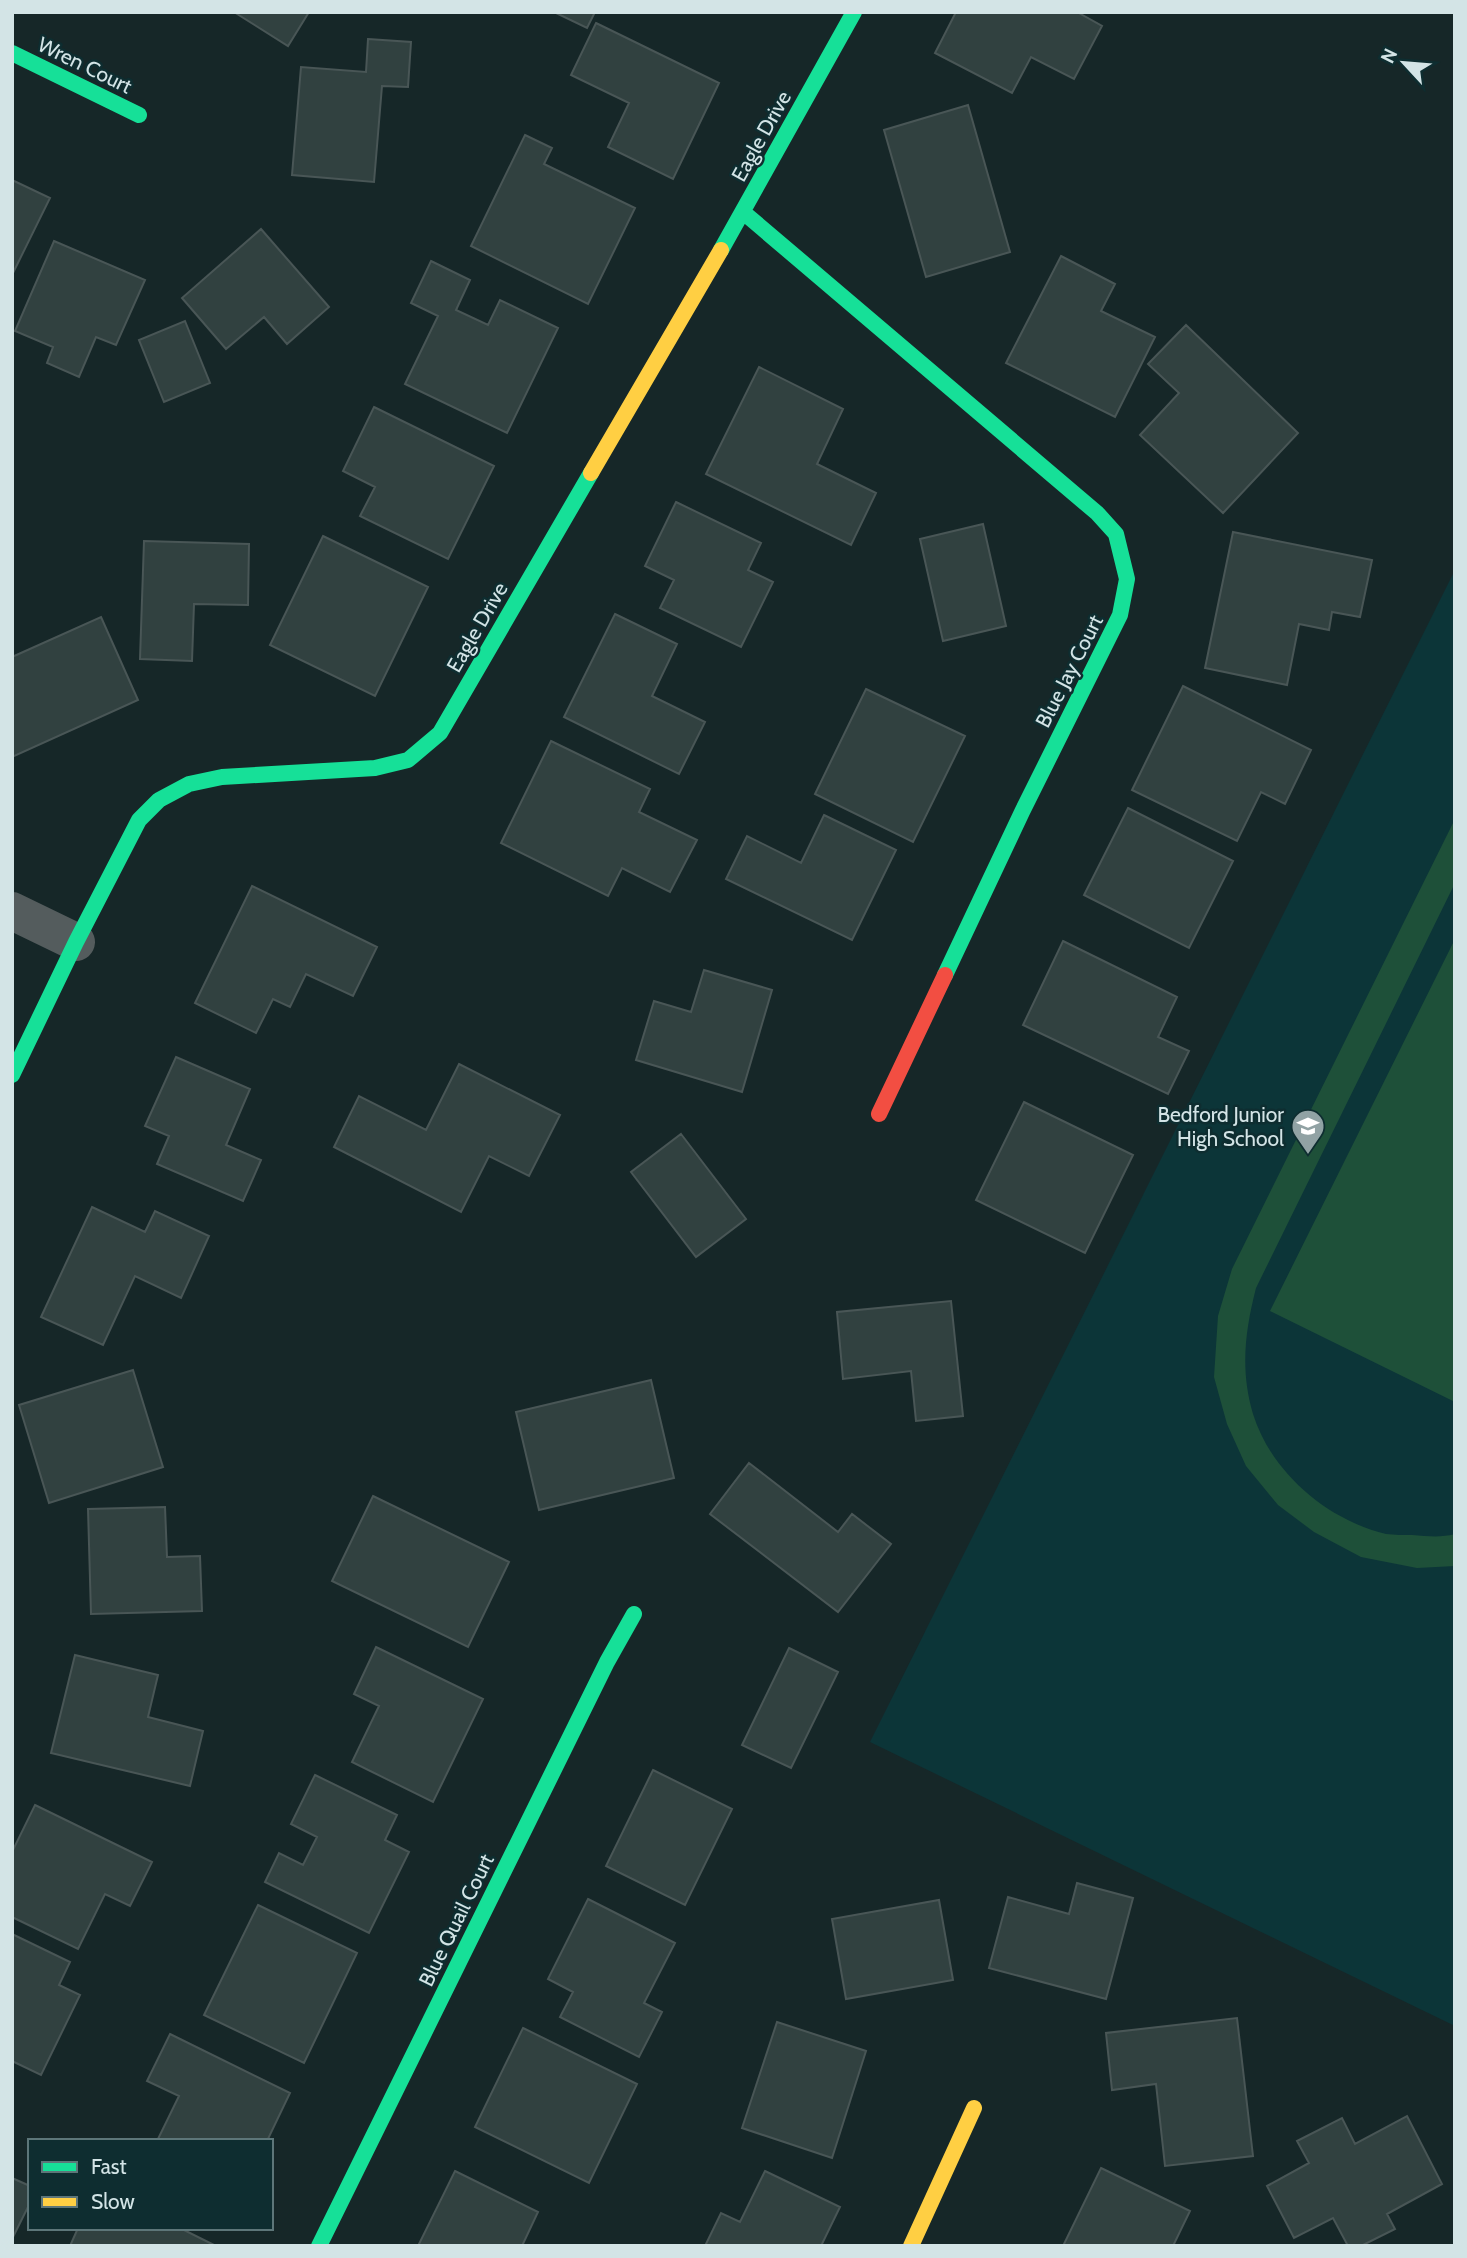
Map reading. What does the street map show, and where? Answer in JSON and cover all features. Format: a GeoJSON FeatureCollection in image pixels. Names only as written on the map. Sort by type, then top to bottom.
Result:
{"type":"FeatureCollection","features":[{"type":"Feature","properties":{"kind":"street","name":"Eagle Drive"},"geometry":{"type":"LineString","coordinates":[[12,1075],[139,820],[159,800],[188,784],[222,777],[375,768],[408,760],[440,733],[743,212],[854,12]]}},
{"type":"Feature","properties":{"kind":"street","name":"Wren Court"},"geometry":{"type":"LineString","coordinates":[[12,53],[139,115]]}},
{"type":"Feature","properties":{"kind":"street","name":"Blue Jay Court"},"geometry":{"type":"LineString","coordinates":[[743,212],[1097,513],[1116,534],[1127,579],[1121,615],[1022,812],[879,1114]]}},
{"type":"Feature","properties":{"kind":"street"},"geometry":{"type":"LineString","coordinates":[[12,911],[76,942]]}},
{"type":"Feature","properties":{"kind":"street","name":"Blue Quail Court"},"geometry":{"type":"LineString","coordinates":[[319,2246],[607,1661],[634,1614]]}},
{"type":"Feature","properties":{"kind":"street"},"geometry":{"type":"LineString","coordinates":[[911,2246],[974,2108]]}},
{"type":"Feature","properties":{"kind":"shaded area","name":"Bedford Junior High School"},"geometry":{"type":"Polygon","coordinates":[[[1455,570],[1455,2026],[870,1742],[1455,570]]]}},
{"type":"Feature","properties":{"kind":"green space"},"geometry":{"type":"Polygon","coordinates":[[[1455,819],[1455,883],[1256,1288],[1249,1320],[1245,1366],[1249,1398],[1261,1435],[1287,1474],[1304,1490],[1343,1518],[1386,1534],[1455,1534],[1455,1566],[1417,1568],[1361,1557],[1314,1532],[1278,1505],[1246,1466],[1227,1424],[1214,1377],[1218,1316],[1232,1269],[1455,819]]]}},
{"type":"Feature","properties":{"kind":"green space"},"geometry":{"type":"Polygon","coordinates":[[[1455,939],[1455,1402],[1270,1311],[1455,939]]]}},
{"type":"Feature","properties":{"kind":"building"},"geometry":{"type":"Polygon","coordinates":[[[234,12],[309,12],[288,46],[234,12]]]}},
{"type":"Feature","properties":{"kind":"building"},"geometry":{"type":"Polygon","coordinates":[[[554,12],[595,12],[587,28],[554,12]]]}},
{"type":"Feature","properties":{"kind":"building"},"geometry":{"type":"Polygon","coordinates":[[[956,12],[1077,12],[1102,26],[1074,79],[1031,57],[1012,93],[935,53],[956,12]]]}},
{"type":"Feature","properties":{"kind":"building"},"geometry":{"type":"Polygon","coordinates":[[[596,23],[719,83],[673,179],[608,147],[629,103],[571,75],[596,23]]]}},
{"type":"Feature","properties":{"kind":"building"},"geometry":{"type":"Polygon","coordinates":[[[368,39],[411,42],[408,87],[382,86],[374,182],[292,175],[301,67],[366,72],[368,39]]]}},
{"type":"Feature","properties":{"kind":"building"},"geometry":{"type":"Polygon","coordinates":[[[968,105],[1010,252],[926,277],[884,130],[968,105]]]}},
{"type":"Feature","properties":{"kind":"building"},"geometry":{"type":"Polygon","coordinates":[[[525,135],[552,148],[544,164],[635,208],[588,304],[471,246],[525,135]]]}},
{"type":"Feature","properties":{"kind":"building"},"geometry":{"type":"Polygon","coordinates":[[[12,180],[50,198],[12,275],[12,180]]]}},
{"type":"Feature","properties":{"kind":"building"},"geometry":{"type":"Polygon","coordinates":[[[261,229],[329,307],[287,344],[264,317],[226,349],[182,298],[261,229]]]}},
{"type":"Feature","properties":{"kind":"building"},"geometry":{"type":"Polygon","coordinates":[[[54,241],[145,280],[116,345],[96,337],[79,377],[47,363],[53,347],[15,331],[54,241]]]}},
{"type":"Feature","properties":{"kind":"building"},"geometry":{"type":"Polygon","coordinates":[[[1061,256],[1115,284],[1101,311],[1155,337],[1115,417],[1006,363],[1061,256]]]}},
{"type":"Feature","properties":{"kind":"building"},"geometry":{"type":"Polygon","coordinates":[[[431,261],[470,280],[456,310],[488,325],[500,300],[558,328],[507,433],[405,384],[438,316],[411,303],[431,261]]]}},
{"type":"Feature","properties":{"kind":"building"},"geometry":{"type":"Polygon","coordinates":[[[185,321],[210,383],[164,402],[139,340],[185,321]]]}},
{"type":"Feature","properties":{"kind":"building"},"geometry":{"type":"Polygon","coordinates":[[[1186,325],[1298,433],[1223,513],[1140,435],[1179,393],[1148,364],[1186,325]]]}},
{"type":"Feature","properties":{"kind":"building"},"geometry":{"type":"Polygon","coordinates":[[[759,367],[843,409],[817,464],[876,493],[851,545],[706,474],[759,367]]]}},
{"type":"Feature","properties":{"kind":"building"},"geometry":{"type":"Polygon","coordinates":[[[374,407],[494,466],[448,559],[360,516],[375,487],[343,471],[374,407]]]}},
{"type":"Feature","properties":{"kind":"building"},"geometry":{"type":"Polygon","coordinates":[[[676,502],[761,543],[748,570],[773,582],[741,647],[660,608],[674,580],[645,566],[676,502]]]}},
{"type":"Feature","properties":{"kind":"building"},"geometry":{"type":"Polygon","coordinates":[[[983,524],[1006,626],[943,641],[920,539],[983,524]]]}},
{"type":"Feature","properties":{"kind":"building"},"geometry":{"type":"Polygon","coordinates":[[[1233,532],[1372,560],[1360,617],[1332,612],[1329,630],[1299,624],[1287,685],[1205,668],[1233,532]]]}},
{"type":"Feature","properties":{"kind":"building"},"geometry":{"type":"Polygon","coordinates":[[[323,536],[428,587],[375,696],[270,645],[323,536]]]}},
{"type":"Feature","properties":{"kind":"building"},"geometry":{"type":"Polygon","coordinates":[[[144,541],[249,544],[248,605],[194,604],[192,661],[140,659],[144,541]]]}},
{"type":"Feature","properties":{"kind":"building"},"geometry":{"type":"Polygon","coordinates":[[[615,614],[677,644],[652,696],[705,722],[679,774],[564,717],[615,614]]]}},
{"type":"Feature","properties":{"kind":"building"},"geometry":{"type":"Polygon","coordinates":[[[101,617],[138,700],[12,757],[12,657],[101,617]]]}},
{"type":"Feature","properties":{"kind":"building"},"geometry":{"type":"Polygon","coordinates":[[[1183,686],[1311,750],[1285,804],[1261,792],[1237,841],[1132,790],[1183,686]]]}},
{"type":"Feature","properties":{"kind":"building"},"geometry":{"type":"Polygon","coordinates":[[[866,689],[965,736],[913,842],[815,794],[866,689]]]}},
{"type":"Feature","properties":{"kind":"building"},"geometry":{"type":"Polygon","coordinates":[[[551,741],[650,789],[639,812],[697,840],[670,892],[622,868],[608,896],[501,843],[551,741]]]}},
{"type":"Feature","properties":{"kind":"building"},"geometry":{"type":"Polygon","coordinates":[[[1128,808],[1233,861],[1189,948],[1084,895],[1128,808]]]}},
{"type":"Feature","properties":{"kind":"building"},"geometry":{"type":"Polygon","coordinates":[[[824,815],[896,850],[852,940],[726,879],[747,836],[801,863],[824,815]]]}},
{"type":"Feature","properties":{"kind":"building"},"geometry":{"type":"Polygon","coordinates":[[[252,886],[377,947],[353,996],[306,974],[290,1007],[273,999],[256,1033],[195,1003],[252,886]]]}},
{"type":"Feature","properties":{"kind":"building"},"geometry":{"type":"Polygon","coordinates":[[[1063,941],[1177,997],[1158,1037],[1189,1051],[1168,1094],[1023,1025],[1063,941]]]}},
{"type":"Feature","properties":{"kind":"building"},"geometry":{"type":"Polygon","coordinates":[[[704,970],[772,990],[742,1092],[636,1060],[654,1001],[691,1012],[704,970]]]}},
{"type":"Feature","properties":{"kind":"building"},"geometry":{"type":"Polygon","coordinates":[[[176,1057],[250,1089],[226,1145],[261,1160],[243,1201],[157,1164],[169,1136],[145,1126],[176,1057]]]}},
{"type":"Feature","properties":{"kind":"building"},"geometry":{"type":"Polygon","coordinates":[[[459,1064],[560,1115],[529,1176],[489,1156],[461,1212],[334,1147],[359,1096],[426,1130],[459,1064]]]}},
{"type":"Feature","properties":{"kind":"building"},"geometry":{"type":"Polygon","coordinates":[[[1024,1102],[1133,1155],[1085,1253],[976,1200],[1024,1102]]]}},
{"type":"Feature","properties":{"kind":"building"},"geometry":{"type":"Polygon","coordinates":[[[681,1134],[746,1219],[696,1257],[631,1172],[681,1134]]]}},
{"type":"Feature","properties":{"kind":"building"},"geometry":{"type":"Polygon","coordinates":[[[92,1207],[145,1232],[155,1211],[209,1236],[181,1298],[135,1276],[103,1345],[41,1317],[92,1207]]]}},
{"type":"Feature","properties":{"kind":"building"},"geometry":{"type":"Polygon","coordinates":[[[951,1301],[963,1416],[916,1421],[911,1371],[843,1379],[837,1312],[951,1301]]]}},
{"type":"Feature","properties":{"kind":"building"},"geometry":{"type":"Polygon","coordinates":[[[133,1370],[163,1467],[49,1503],[19,1405],[133,1370]]]}},
{"type":"Feature","properties":{"kind":"building"},"geometry":{"type":"Polygon","coordinates":[[[651,1380],[674,1478],[539,1510],[516,1412],[651,1380]]]}},
{"type":"Feature","properties":{"kind":"building"},"geometry":{"type":"Polygon","coordinates":[[[749,1463],[838,1532],[852,1514],[891,1544],[838,1612],[710,1514],[749,1463]]]}},
{"type":"Feature","properties":{"kind":"building"},"geometry":{"type":"Polygon","coordinates":[[[373,1496],[509,1562],[468,1647],[332,1581],[373,1496]]]}},
{"type":"Feature","properties":{"kind":"building"},"geometry":{"type":"Polygon","coordinates":[[[165,1507],[167,1557],[200,1556],[202,1611],[91,1614],[88,1509],[165,1507]]]}},
{"type":"Feature","properties":{"kind":"building"},"geometry":{"type":"Polygon","coordinates":[[[376,1647],[483,1699],[433,1802],[352,1762],[379,1706],[354,1694],[376,1647]]]}},
{"type":"Feature","properties":{"kind":"building"},"geometry":{"type":"Polygon","coordinates":[[[789,1648],[838,1672],[791,1768],[742,1745],[789,1648]]]}},
{"type":"Feature","properties":{"kind":"building"},"geometry":{"type":"Polygon","coordinates":[[[75,1655],[158,1675],[148,1717],[203,1731],[190,1786],[51,1753],[75,1655]]]}},
{"type":"Feature","properties":{"kind":"building"},"geometry":{"type":"Polygon","coordinates":[[[653,1770],[732,1809],[685,1905],[606,1866],[653,1770]]]}},
{"type":"Feature","properties":{"kind":"building"},"geometry":{"type":"Polygon","coordinates":[[[315,1775],[397,1815],[385,1840],[409,1852],[369,1933],[265,1882],[279,1853],[303,1865],[317,1837],[291,1824],[315,1775]]]}},
{"type":"Feature","properties":{"kind":"building"},"geometry":{"type":"Polygon","coordinates":[[[35,1805],[152,1862],[130,1906],[105,1894],[78,1949],[12,1917],[12,1852],[35,1805]]]}},
{"type":"Feature","properties":{"kind":"building"},"geometry":{"type":"Polygon","coordinates":[[[1077,1883],[1133,1898],[1106,1999],[989,1968],[1008,1897],[1069,1914],[1077,1883]]]}},
{"type":"Feature","properties":{"kind":"building"},"geometry":{"type":"Polygon","coordinates":[[[588,1899],[675,1943],[644,2003],[662,2012],[639,2057],[560,2017],[573,1992],[548,1979],[588,1899]]]}},
{"type":"Feature","properties":{"kind":"building"},"geometry":{"type":"Polygon","coordinates":[[[939,1900],[953,1980],[846,1999],[832,1919],[939,1900]]]}},
{"type":"Feature","properties":{"kind":"building"},"geometry":{"type":"Polygon","coordinates":[[[258,1905],[357,1953],[304,2063],[204,2015],[258,1905]]]}},
{"type":"Feature","properties":{"kind":"building"},"geometry":{"type":"Polygon","coordinates":[[[12,1934],[70,1962],[59,1985],[80,1995],[41,2075],[12,2061],[12,1934]]]}},
{"type":"Feature","properties":{"kind":"building"},"geometry":{"type":"Polygon","coordinates":[[[1237,2018],[1253,2156],[1165,2166],[1156,2084],[1112,2090],[1106,2033],[1237,2018]]]}},
{"type":"Feature","properties":{"kind":"building"},"geometry":{"type":"Polygon","coordinates":[[[777,2022],[866,2051],[832,2158],[742,2128],[777,2022]]]}},
{"type":"Feature","properties":{"kind":"building"},"geometry":{"type":"Polygon","coordinates":[[[523,2028],[637,2084],[589,2183],[475,2127],[523,2028]]]}},
{"type":"Feature","properties":{"kind":"building"},"geometry":{"type":"Polygon","coordinates":[[[170,2034],[290,2093],[268,2139],[158,2139],[179,2096],[147,2081],[170,2034]]]}},
{"type":"Feature","properties":{"kind":"building"},"geometry":{"type":"Polygon","coordinates":[[[1407,2116],[1442,2184],[1387,2214],[1395,2229],[1361,2246],[1348,2246],[1333,2218],[1294,2238],[1267,2186],[1309,2163],[1297,2141],[1342,2118],[1355,2144],[1407,2116]]]}},
{"type":"Feature","properties":{"kind":"building"},"geometry":{"type":"Polygon","coordinates":[[[1101,2168],[1190,2211],[1173,2246],[1063,2246],[1101,2168]]]}},
{"type":"Feature","properties":{"kind":"building"},"geometry":{"type":"Polygon","coordinates":[[[455,2171],[538,2212],[522,2246],[418,2246],[455,2171]]]}},
{"type":"Feature","properties":{"kind":"building"},"geometry":{"type":"Polygon","coordinates":[[[765,2171],[840,2207],[821,2246],[705,2246],[721,2213],[740,2222],[765,2171]]]}},
{"type":"Feature","properties":{"kind":"building"},"geometry":{"type":"Polygon","coordinates":[[[12,2178],[28,2185],[28,2207],[12,2239],[12,2178]]]}},
{"type":"Feature","properties":{"kind":"building"},"geometry":{"type":"Polygon","coordinates":[[[77,2230],[184,2230],[214,2245],[70,2246],[77,2230]]]}},
{"type":"Feature","properties":{"kind":"traffic: fast"},"geometry":{"type":"LineString","coordinates":[[721,250],[854,12]]}},
{"type":"Feature","properties":{"kind":"traffic: fast"},"geometry":{"type":"LineString","coordinates":[[12,53],[139,115]]}},
{"type":"Feature","properties":{"kind":"traffic: fast"},"geometry":{"type":"LineString","coordinates":[[743,212],[1097,513],[1116,534],[1127,579],[1120,615],[945,975]]}},
{"type":"Feature","properties":{"kind":"traffic: fast"},"geometry":{"type":"LineString","coordinates":[[12,1075],[139,820],[159,800],[189,784],[222,777],[375,768],[408,760],[440,733],[591,473]]}},
{"type":"Feature","properties":{"kind":"traffic: fast"},"geometry":{"type":"LineString","coordinates":[[319,2246],[607,1662],[634,1614]]}},
{"type":"Feature","properties":{"kind":"traffic: slow"},"geometry":{"type":"LineString","coordinates":[[591,473],[721,250]]}},
{"type":"Feature","properties":{"kind":"traffic: slow"},"geometry":{"type":"LineString","coordinates":[[911,2246],[974,2108]]}},
{"type":"Feature","properties":{"kind":"traffic: jam"},"geometry":{"type":"LineString","coordinates":[[879,1114],[945,975]]}},
{"type":"Feature","properties":{"kind":"place","name":"Bedford Junior High School"},"geometry":{"type":"Point","coordinates":[1308,1156]}}]}
